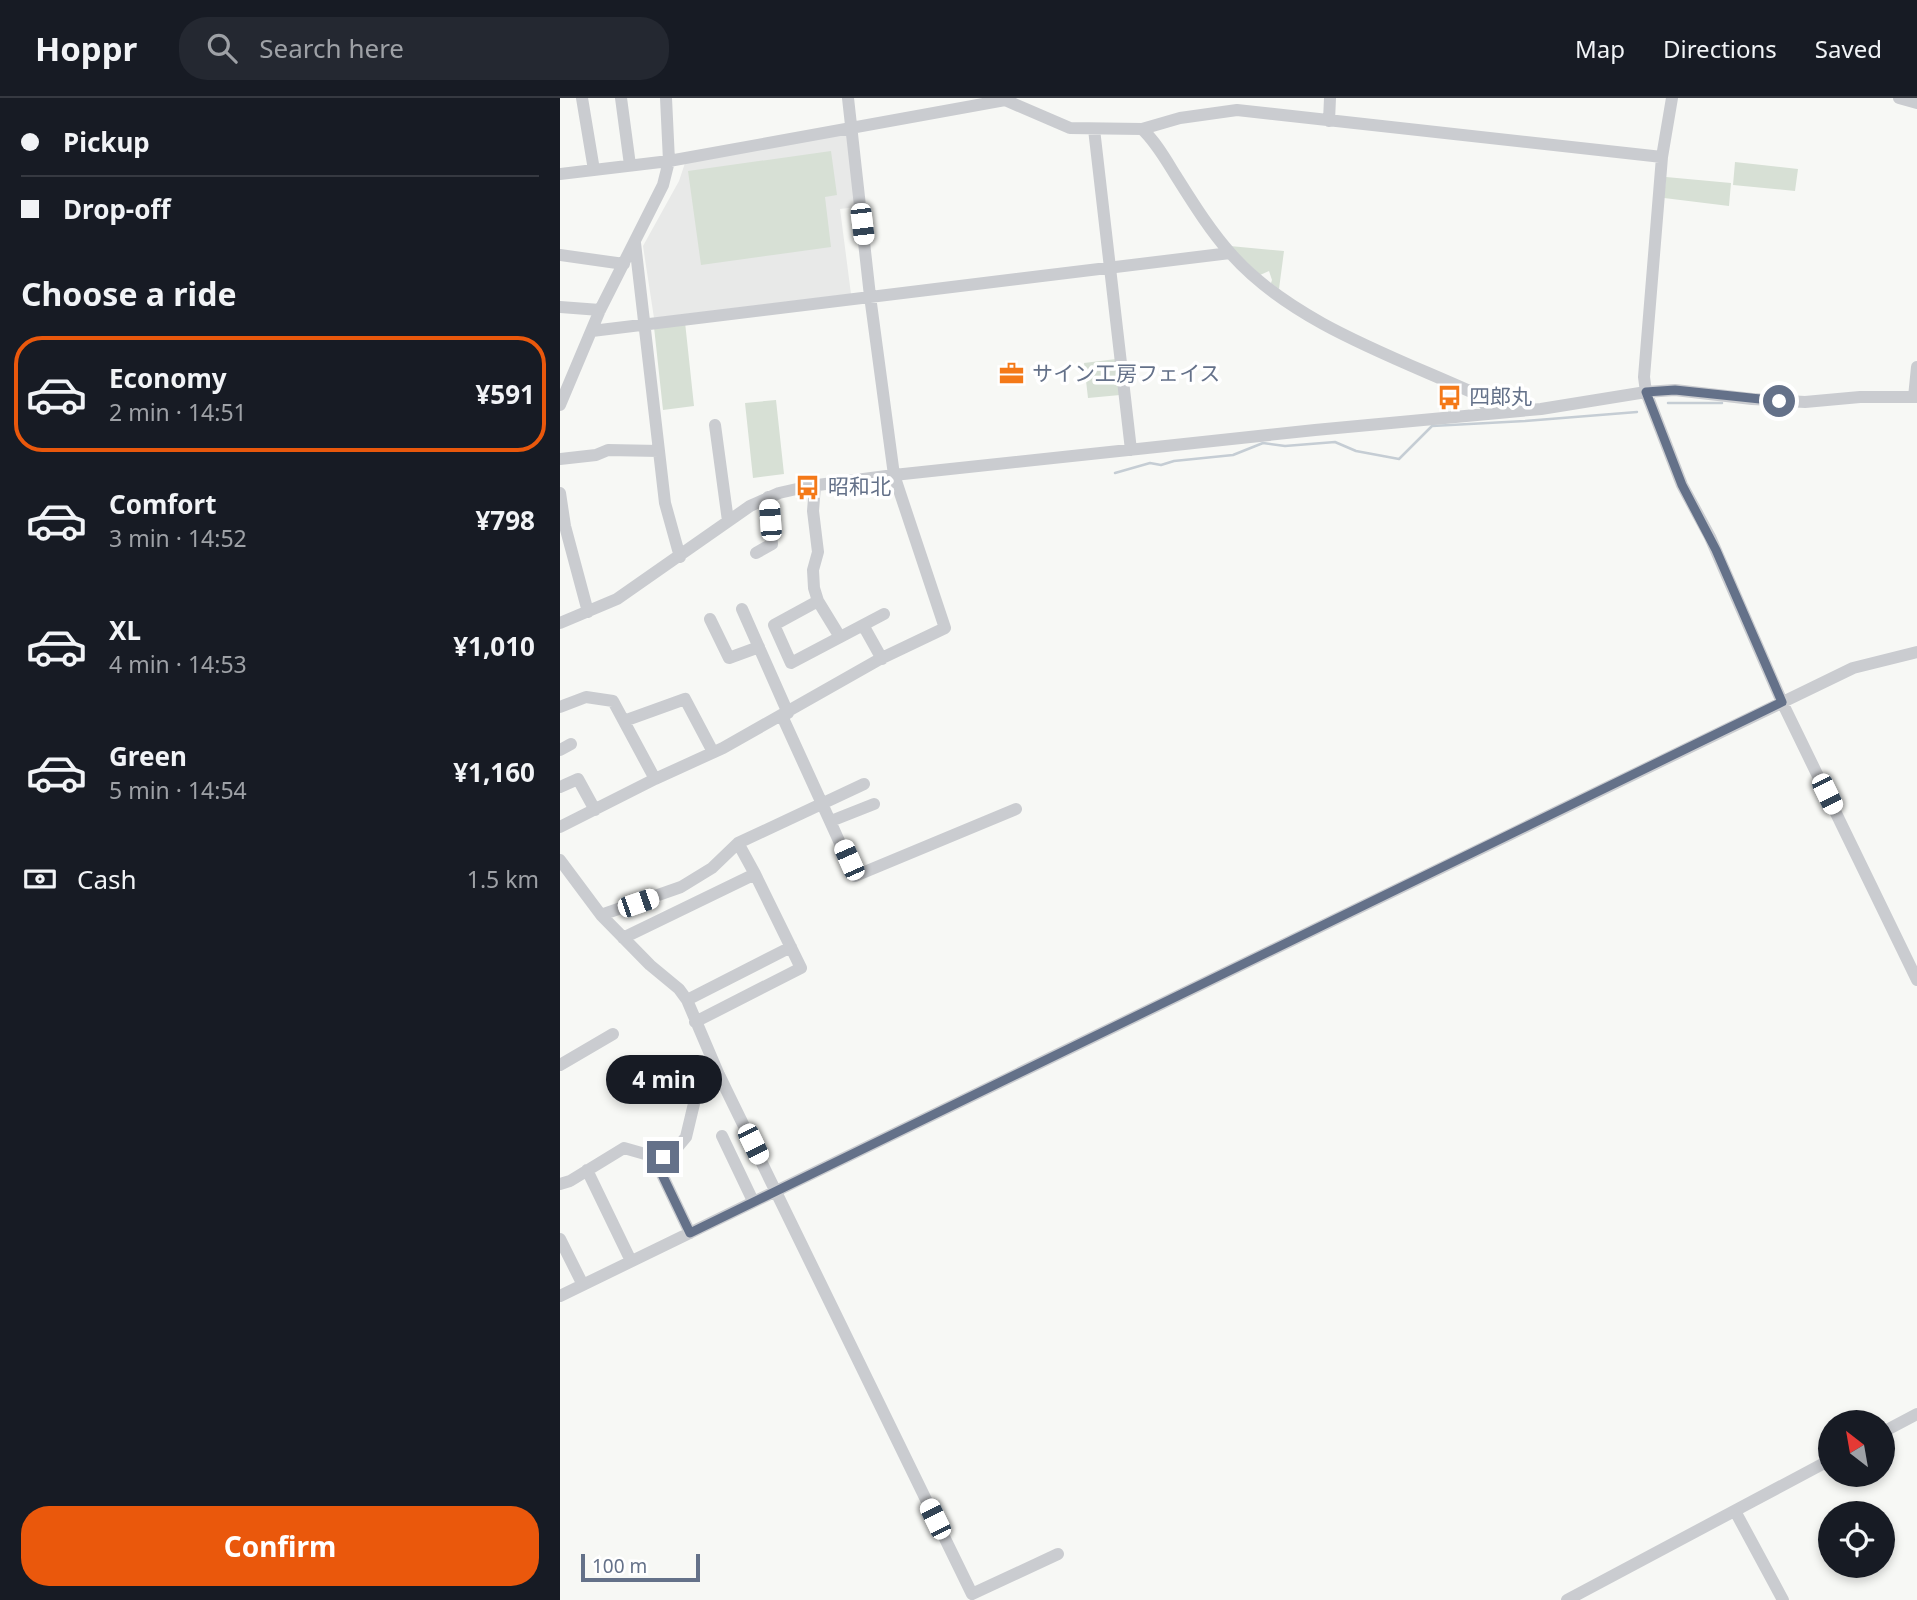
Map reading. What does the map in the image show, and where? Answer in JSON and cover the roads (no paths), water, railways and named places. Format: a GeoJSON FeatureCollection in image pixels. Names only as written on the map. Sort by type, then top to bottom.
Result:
{"type":"FeatureCollection","features":[{"type":"Feature","properties":{"kind":"street"},"geometry":{"type":"LineString","coordinates":[[582,98],[594,170]]}},
{"type":"Feature","properties":{"kind":"street"},"geometry":{"type":"LineString","coordinates":[[621,98],[630,165]]}},
{"type":"Feature","properties":{"kind":"street"},"geometry":{"type":"LineString","coordinates":[[560,405],[565,383],[663,185],[669,161],[666,98]]}},
{"type":"Feature","properties":{"kind":"street"},"geometry":{"type":"LineString","coordinates":[[560,827],[785,715],[882,659],[945,628],[894,475],[870,296],[848,98]]}},
{"type":"Feature","properties":{"kind":"street"},"geometry":{"type":"LineString","coordinates":[[1329,121],[1331,98]]}},
{"type":"Feature","properties":{"kind":"street"},"geometry":{"type":"LineString","coordinates":[[1672,98],[1662,157],[1644,377],[1646,392],[1682,485],[1718,555],[1782,702],[1917,979]]}},
{"type":"Feature","properties":{"kind":"street"},"geometry":{"type":"LineString","coordinates":[[1899,98],[1917,103]]}},
{"type":"Feature","properties":{"kind":"street"},"geometry":{"type":"LineString","coordinates":[[560,174],[669,161],[1004,99],[1070,128],[1142,129],[1180,118],[1237,110],[1662,157]]}},
{"type":"Feature","properties":{"kind":"street"},"geometry":{"type":"LineString","coordinates":[[1142,129],[1157,146],[1230,253],[1260,282],[1308,315],[1476,394],[1486,406],[1487,414]]}},
{"type":"Feature","properties":{"kind":"street"},"geometry":{"type":"LineString","coordinates":[[1094,130],[1130,450]]}},
{"type":"Feature","properties":{"kind":"street"},"geometry":{"type":"LineString","coordinates":[[635,243],[665,503],[680,557]]}},
{"type":"Feature","properties":{"kind":"street"},"geometry":{"type":"LineString","coordinates":[[592,331],[1230,253]]}},
{"type":"Feature","properties":{"kind":"street"},"geometry":{"type":"LineString","coordinates":[[560,255],[624,264]]}},
{"type":"Feature","properties":{"kind":"street"},"geometry":{"type":"LineString","coordinates":[[560,307],[600,310]]}},
{"type":"Feature","properties":{"kind":"street"},"geometry":{"type":"LineString","coordinates":[[560,623],[617,599],[728,521],[768,497],[815,486],[894,475],[1487,414],[1646,392],[1675,390],[1805,402],[1860,397],[1916,397],[1917,367]]}},
{"type":"Feature","properties":{"kind":"street"},"geometry":{"type":"LineString","coordinates":[[715,425],[728,521]]}},
{"type":"Feature","properties":{"kind":"street"},"geometry":{"type":"LineString","coordinates":[[560,458],[596,455],[608,450],[659,451]]}},
{"type":"Feature","properties":{"kind":"street"},"geometry":{"type":"LineString","coordinates":[[815,486],[813,511],[818,552],[813,569],[814,588],[818,601],[840,638]]}},
{"type":"Feature","properties":{"kind":"street"},"geometry":{"type":"LineString","coordinates":[[560,493],[565,526],[588,612]]}},
{"type":"Feature","properties":{"kind":"street"},"geometry":{"type":"LineString","coordinates":[[756,553],[772,544],[768,497]]}},
{"type":"Feature","properties":{"kind":"street"},"geometry":{"type":"LineString","coordinates":[[818,601],[774,625],[791,663],[884,614]]}},
{"type":"Feature","properties":{"kind":"street"},"geometry":{"type":"LineString","coordinates":[[743,608],[785,715],[856,876],[1016,809]]}},
{"type":"Feature","properties":{"kind":"street"},"geometry":{"type":"LineString","coordinates":[[710,619],[729,658],[759,648]]}},
{"type":"Feature","properties":{"kind":"street"},"geometry":{"type":"LineString","coordinates":[[863,625],[882,659]]}},
{"type":"Feature","properties":{"kind":"street"},"geometry":{"type":"LineString","coordinates":[[560,1296],[1853,668],[1917,652]]}},
{"type":"Feature","properties":{"kind":"street"},"geometry":{"type":"LineString","coordinates":[[560,707],[586,697],[612,701],[655,779]]}},
{"type":"Feature","properties":{"kind":"street"},"geometry":{"type":"LineString","coordinates":[[624,721],[685,699],[713,752]]}},
{"type":"Feature","properties":{"kind":"street"},"geometry":{"type":"LineString","coordinates":[[560,787],[578,779],[595,810]]}},
{"type":"Feature","properties":{"kind":"street"},"geometry":{"type":"LineString","coordinates":[[601,915],[681,887],[712,868],[738,843],[863,784]]}},
{"type":"Feature","properties":{"kind":"street"},"geometry":{"type":"LineString","coordinates":[[831,821],[874,804]]}},
{"type":"Feature","properties":{"kind":"street"},"geometry":{"type":"LineString","coordinates":[[695,1022],[801,968],[738,843]]}},
{"type":"Feature","properties":{"kind":"street"},"geometry":{"type":"LineString","coordinates":[[560,860],[601,915],[650,965],[679,989],[687,1000],[719,1075],[974,1597],[1058,1554]]}},
{"type":"Feature","properties":{"kind":"street"},"geometry":{"type":"LineString","coordinates":[[623,938],[755,874]]}},
{"type":"Feature","properties":{"kind":"street"},"geometry":{"type":"LineString","coordinates":[[687,1000],[791,947]]}},
{"type":"Feature","properties":{"kind":"street"},"geometry":{"type":"LineString","coordinates":[[560,1065],[613,1034]]}},
{"type":"Feature","properties":{"kind":"street"},"geometry":{"type":"LineString","coordinates":[[560,1184],[570,1181],[624,1148],[656,1156],[671,1155],[686,1137],[698,1091],[719,1075]]}},
{"type":"Feature","properties":{"kind":"street"},"geometry":{"type":"LineString","coordinates":[[722,1136],[753,1201]]}},
{"type":"Feature","properties":{"kind":"street"},"geometry":{"type":"LineString","coordinates":[[656,1156],[657,1164],[690,1233]]}},
{"type":"Feature","properties":{"kind":"street"},"geometry":{"type":"LineString","coordinates":[[587,1170],[631,1261]]}},
{"type":"Feature","properties":{"kind":"street"},"geometry":{"type":"LineString","coordinates":[[560,1238],[583,1285]]}},
{"type":"Feature","properties":{"kind":"street"},"geometry":{"type":"LineString","coordinates":[[1895,1426],[1917,1414]]}},
{"type":"Feature","properties":{"kind":"street"},"geometry":{"type":"LineString","coordinates":[[1567,1600],[1818,1466]]}},
{"type":"Feature","properties":{"kind":"street"},"geometry":{"type":"LineString","coordinates":[[1735,1511],[1783,1600]]}},
{"type":"Feature","properties":{"kind":"waterway"},"geometry":{"type":"LineString","coordinates":[[1668,403],[1722,403]]}},
{"type":"Feature","properties":{"kind":"waterway"},"geometry":{"type":"LineString","coordinates":[[1115,473],[1150,463],[1161,465],[1174,461],[1233,455],[1263,443],[1285,446],[1335,442],[1356,451],[1399,459],[1432,426],[1637,412]]}},
{"type":"Feature","properties":{"kind":"place","name":"サイン工房フェイス"},"geometry":{"type":"Point","coordinates":[1012,374]}},
{"type":"Feature","properties":{"kind":"place","name":"四郎丸"},"geometry":{"type":"Point","coordinates":[1449,397]}},
{"type":"Feature","properties":{"kind":"place","name":"昭和北"},"geometry":{"type":"Point","coordinates":[808,487]}}]}
